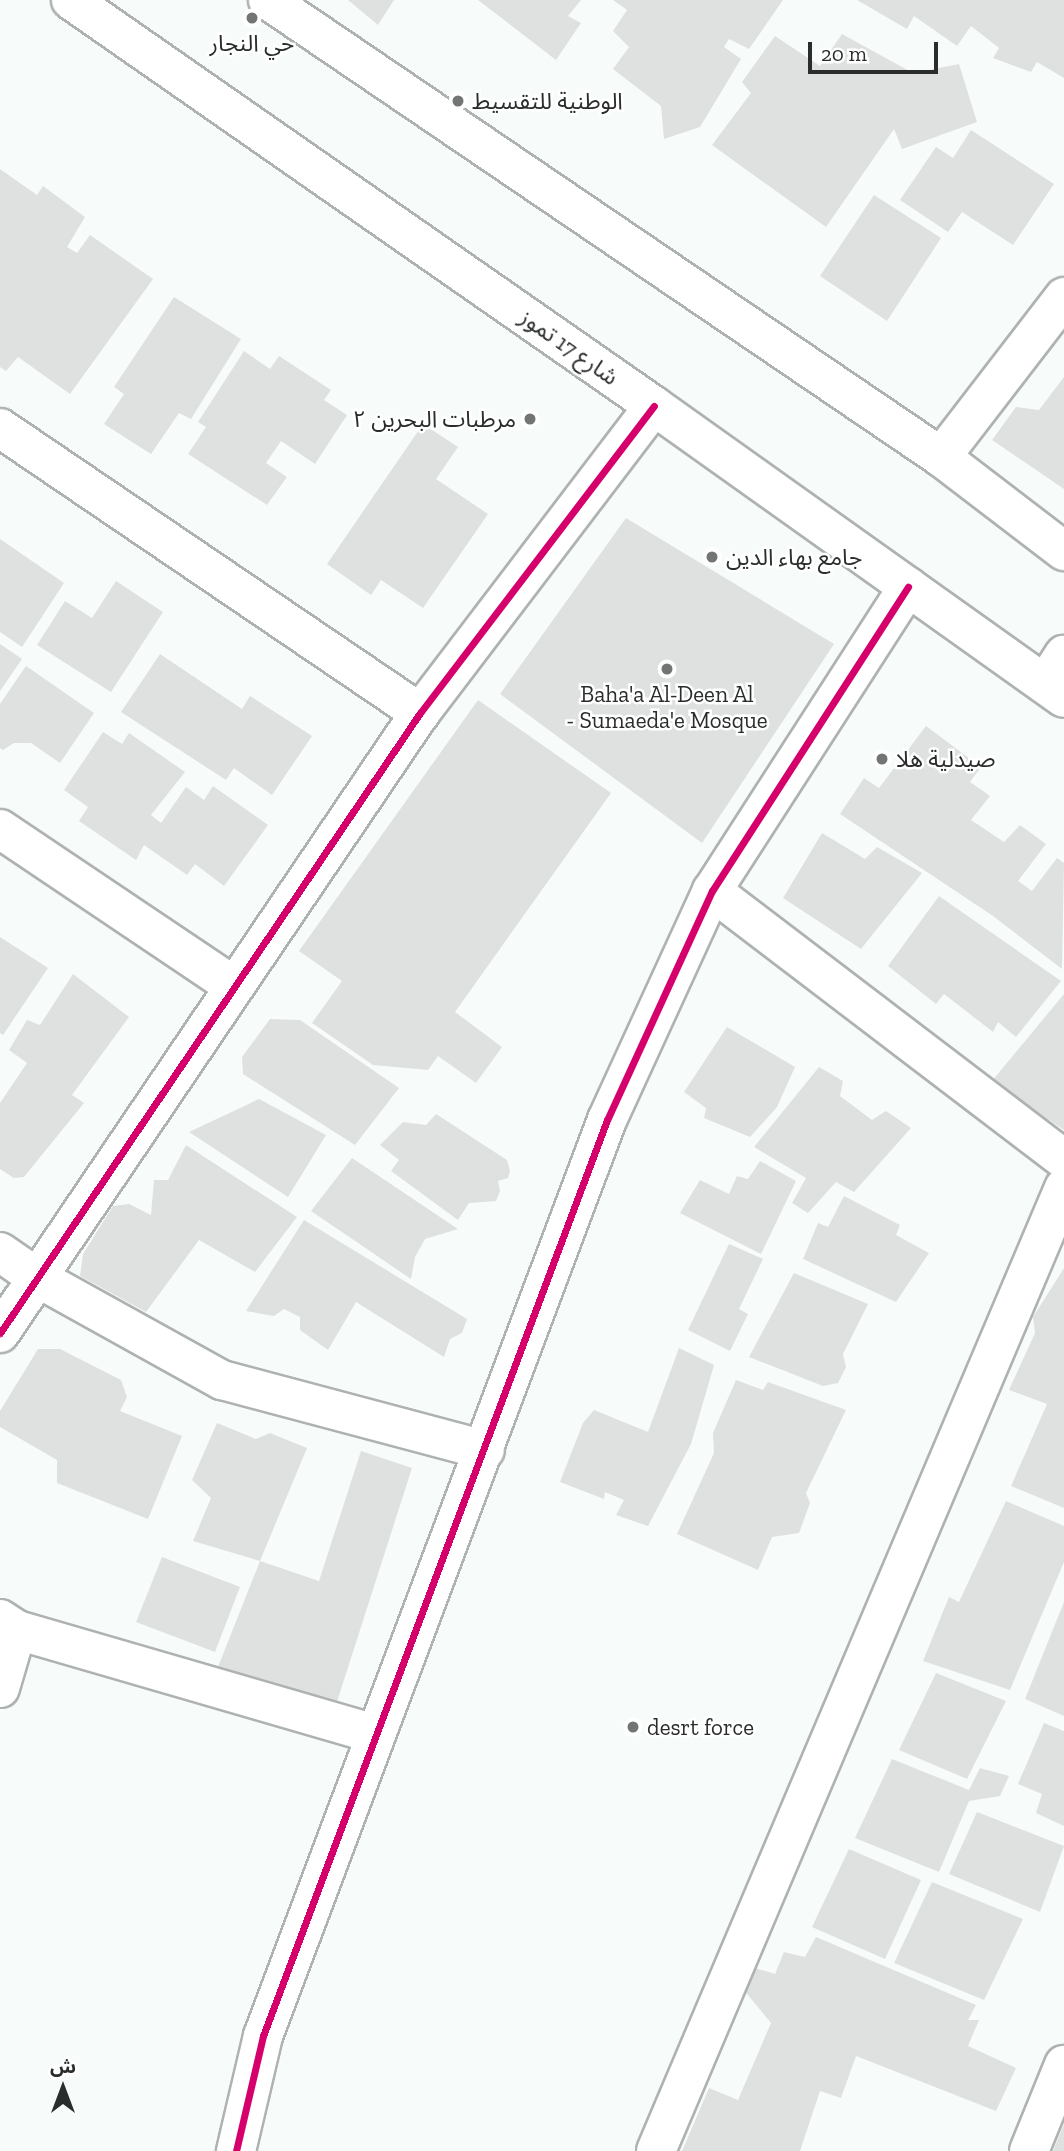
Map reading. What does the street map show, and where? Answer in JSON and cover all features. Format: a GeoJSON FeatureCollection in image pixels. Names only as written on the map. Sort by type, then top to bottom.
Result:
{"type":"FeatureCollection","features":[{"type":"Feature","properties":{"kind":"street","name":"شارع 17 تموز"},"geometry":{"type":"LineString","coordinates":[[71,0],[908,587],[1058,679]]}},
{"type":"Feature","properties":{"kind":"street"},"geometry":{"type":"LineString","coordinates":[[268,0],[941,457],[1064,551]]}},
{"type":"Feature","properties":{"kind":"street"},"geometry":{"type":"LineString","coordinates":[[941,457],[1064,297]]}},
{"type":"Feature","properties":{"kind":"street"},"geometry":{"type":"LineString","coordinates":[[0,1334],[36,1277],[420,713],[653,406]]}},
{"type":"Feature","properties":{"kind":"street"},"geometry":{"type":"LineString","coordinates":[[0,428],[420,713]]}},
{"type":"Feature","properties":{"kind":"street"},"geometry":{"type":"LineString","coordinates":[[236,2151],[263,2036],[374,1734],[485,1450],[607,1120],[712,891],[908,587]]}},
{"type":"Feature","properties":{"kind":"street"},"geometry":{"type":"LineString","coordinates":[[0,829],[234,986]]}},
{"type":"Feature","properties":{"kind":"street"},"geometry":{"type":"LineString","coordinates":[[712,891],[1064,1159]]}},
{"type":"Feature","properties":{"kind":"street"},"geometry":{"type":"LineString","coordinates":[[656,2151],[1064,1188]]}},
{"type":"Feature","properties":{"kind":"street"},"geometry":{"type":"LineString","coordinates":[[0,1252],[36,1277],[222,1380],[485,1450]]}},
{"type":"Feature","properties":{"kind":"street"},"geometry":{"type":"LineString","coordinates":[[0,1688],[8,1625],[374,1734]]}},
{"type":"Feature","properties":{"kind":"street"},"geometry":{"type":"LineString","coordinates":[[1028,2151],[1064,2065]]}},
{"type":"Feature","properties":{"kind":"building"},"geometry":{"type":"Polygon","coordinates":[[[348,0],[394,0],[378,25],[348,0]]]}},
{"type":"Feature","properties":{"kind":"building"},"geometry":{"type":"Polygon","coordinates":[[[478,0],[581,0],[568,16],[581,23],[556,60],[478,0]]]}},
{"type":"Feature","properties":{"kind":"building"},"geometry":{"type":"Polygon","coordinates":[[[613,0],[783,0],[749,49],[729,39],[724,47],[741,59],[700,127],[664,139],[661,106],[613,69],[629,47],[613,31],[627,10],[613,0]]]}},
{"type":"Feature","properties":{"kind":"building"},"geometry":{"type":"Polygon","coordinates":[[[857,0],[1064,0],[1064,78],[1037,62],[1031,72],[993,58],[999,48],[971,26],[957,46],[914,16],[907,29],[857,0]]]}},
{"type":"Feature","properties":{"kind":"building"},"geometry":{"type":"Polygon","coordinates":[[[842,34],[913,73],[959,64],[977,122],[902,149],[894,129],[826,227],[712,145],[751,93],[742,82],[775,36],[820,66],[842,34]]]}},
{"type":"Feature","properties":{"kind":"building"},"geometry":{"type":"Polygon","coordinates":[[[971,130],[1054,184],[1013,245],[962,212],[948,232],[900,200],[936,147],[953,158],[971,130]]]}},
{"type":"Feature","properties":{"kind":"building"},"geometry":{"type":"Polygon","coordinates":[[[0,169],[37,195],[43,186],[85,217],[67,247],[77,253],[90,235],[153,279],[70,394],[18,357],[6,371],[0,367],[0,169]]]}},
{"type":"Feature","properties":{"kind":"building"},"geometry":{"type":"Polygon","coordinates":[[[874,195],[941,238],[887,321],[820,276],[874,195]]]}},
{"type":"Feature","properties":{"kind":"building"},"geometry":{"type":"Polygon","coordinates":[[[174,297],[241,339],[191,419],[179,413],[151,454],[104,424],[124,394],[114,387],[174,297]]]}},
{"type":"Feature","properties":{"kind":"building"},"geometry":{"type":"Polygon","coordinates":[[[244,351],[270,369],[279,356],[331,390],[324,400],[347,415],[315,464],[281,441],[266,463],[287,477],[267,505],[188,454],[206,427],[198,422],[244,351]]]}},
{"type":"Feature","properties":{"kind":"building"},"geometry":{"type":"Polygon","coordinates":[[[1064,377],[1064,489],[992,440],[1016,407],[1039,410],[1064,377]]]}},
{"type":"Feature","properties":{"kind":"building"},"geometry":{"type":"Polygon","coordinates":[[[423,424],[458,447],[436,479],[488,514],[423,608],[381,580],[371,595],[327,564],[423,424]]]}},
{"type":"Feature","properties":{"kind":"building","name":"Baha'a Al-Deen Al - Sumaeda'e Mosque"},"geometry":{"type":"Polygon","coordinates":[[[626,518],[834,644],[702,843],[500,694],[626,518]]]}},
{"type":"Feature","properties":{"kind":"building"},"geometry":{"type":"Polygon","coordinates":[[[0,539],[64,583],[22,647],[0,632],[0,539]]]}},
{"type":"Feature","properties":{"kind":"building"},"geometry":{"type":"Polygon","coordinates":[[[116,581],[163,612],[111,692],[37,645],[65,601],[92,618],[116,581]]]}},
{"type":"Feature","properties":{"kind":"building"},"geometry":{"type":"Polygon","coordinates":[[[0,644],[22,659],[0,691],[0,644]]]}},
{"type":"Feature","properties":{"kind":"building"},"geometry":{"type":"Polygon","coordinates":[[[160,654],[242,709],[250,696],[312,736],[272,795],[234,768],[226,780],[121,712],[160,654]]]}},
{"type":"Feature","properties":{"kind":"building"},"geometry":{"type":"Polygon","coordinates":[[[26,666],[94,713],[60,763],[31,743],[14,743],[3,750],[0,748],[0,704],[26,666]]]}},
{"type":"Feature","properties":{"kind":"building"},"geometry":{"type":"Polygon","coordinates":[[[478,700],[611,793],[455,1012],[502,1047],[476,1083],[438,1056],[428,1070],[373,1065],[312,1023],[342,981],[299,951],[478,700]]]}},
{"type":"Feature","properties":{"kind":"building"},"geometry":{"type":"Polygon","coordinates":[[[926,726],[981,767],[970,782],[990,796],[971,820],[1004,842],[1020,825],[1046,844],[1018,881],[1032,891],[1057,858],[1064,863],[1062,969],[993,916],[840,814],[864,778],[879,788],[926,726]]]}},
{"type":"Feature","properties":{"kind":"building"},"geometry":{"type":"Polygon","coordinates":[[[103,732],[122,744],[129,733],[185,772],[151,815],[161,823],[186,787],[204,800],[213,786],[268,825],[224,886],[195,864],[187,875],[144,845],[136,860],[79,821],[88,807],[64,790],[103,732]]]}},
{"type":"Feature","properties":{"kind":"building"},"geometry":{"type":"Polygon","coordinates":[[[822,833],[865,859],[877,847],[922,873],[861,949],[783,898],[822,833]]]}},
{"type":"Feature","properties":{"kind":"building"},"geometry":{"type":"Polygon","coordinates":[[[939,896],[1061,981],[1016,1037],[998,1022],[993,1032],[944,994],[936,1004],[888,966],[939,896]]]}},
{"type":"Feature","properties":{"kind":"building"},"geometry":{"type":"Polygon","coordinates":[[[0,937],[48,968],[3,1035],[0,1033],[0,937]]]}},
{"type":"Feature","properties":{"kind":"building"},"geometry":{"type":"Polygon","coordinates":[[[73,974],[129,1017],[72,1095],[84,1103],[24,1177],[14,1178],[0,1169],[0,1103],[27,1063],[9,1050],[27,1020],[40,1025],[73,974]]]}},
{"type":"Feature","properties":{"kind":"building"},"geometry":{"type":"Polygon","coordinates":[[[1064,994],[1064,1130],[992,1081],[1064,994]]]}},
{"type":"Feature","properties":{"kind":"building"},"geometry":{"type":"Polygon","coordinates":[[[270,1019],[300,1020],[399,1088],[355,1145],[243,1074],[242,1057],[270,1019]]]}},
{"type":"Feature","properties":{"kind":"building"},"geometry":{"type":"Polygon","coordinates":[[[727,1027],[795,1067],[777,1107],[750,1137],[704,1118],[706,1108],[684,1092],[727,1027]]]}},
{"type":"Feature","properties":{"kind":"building"},"geometry":{"type":"Polygon","coordinates":[[[819,1067],[843,1081],[840,1096],[872,1120],[886,1111],[911,1128],[854,1192],[836,1182],[808,1213],[792,1203],[806,1178],[754,1147],[819,1067]]]}},
{"type":"Feature","properties":{"kind":"building"},"geometry":{"type":"Polygon","coordinates":[[[259,1099],[326,1135],[288,1197],[189,1132],[259,1099]]]}},
{"type":"Feature","properties":{"kind":"building"},"geometry":{"type":"Polygon","coordinates":[[[436,1114],[507,1160],[510,1171],[508,1178],[498,1181],[500,1191],[496,1201],[469,1203],[458,1220],[391,1171],[399,1160],[380,1145],[403,1122],[426,1125],[436,1114]]]}},
{"type":"Feature","properties":{"kind":"building"},"geometry":{"type":"Polygon","coordinates":[[[186,1145],[297,1217],[255,1272],[199,1240],[146,1312],[80,1276],[83,1254],[113,1206],[129,1204],[151,1215],[154,1180],[168,1180],[186,1145]]]}},
{"type":"Feature","properties":{"kind":"building"},"geometry":{"type":"Polygon","coordinates":[[[352,1158],[458,1229],[425,1239],[415,1257],[411,1279],[311,1211],[352,1158]]]}},
{"type":"Feature","properties":{"kind":"building"},"geometry":{"type":"Polygon","coordinates":[[[760,1161],[796,1181],[761,1254],[680,1213],[700,1180],[729,1194],[737,1176],[748,1179],[760,1161]]]}},
{"type":"Feature","properties":{"kind":"building"},"geometry":{"type":"Polygon","coordinates":[[[844,1196],[900,1225],[896,1235],[929,1253],[896,1302],[803,1259],[818,1223],[828,1227],[844,1196]]]}},
{"type":"Feature","properties":{"kind":"building"},"geometry":{"type":"Polygon","coordinates":[[[304,1220],[467,1319],[462,1333],[450,1339],[444,1357],[356,1302],[328,1350],[300,1330],[300,1317],[284,1309],[274,1316],[246,1311],[304,1220]]]}},
{"type":"Feature","properties":{"kind":"building"},"geometry":{"type":"Polygon","coordinates":[[[729,1244],[763,1259],[739,1309],[748,1314],[730,1351],[688,1330],[729,1244]]]}},
{"type":"Feature","properties":{"kind":"building"},"geometry":{"type":"Polygon","coordinates":[[[1064,1268],[1064,1508],[1011,1486],[1047,1404],[1009,1390],[1035,1333],[1033,1317],[1064,1268]]]}},
{"type":"Feature","properties":{"kind":"building"},"geometry":{"type":"Polygon","coordinates":[[[794,1273],[868,1304],[843,1354],[846,1367],[838,1383],[823,1386],[749,1357],[794,1273]]]}},
{"type":"Feature","properties":{"kind":"building"},"geometry":{"type":"Polygon","coordinates":[[[679,1348],[714,1365],[691,1444],[648,1526],[616,1515],[624,1500],[605,1492],[604,1499],[560,1482],[583,1423],[594,1410],[648,1432],[679,1348]]]}},
{"type":"Feature","properties":{"kind":"building"},"geometry":{"type":"Polygon","coordinates":[[[38,1349],[60,1349],[121,1380],[127,1397],[120,1411],[182,1436],[148,1519],[57,1483],[57,1460],[0,1427],[0,1411],[38,1349]]]}},
{"type":"Feature","properties":{"kind":"building"},"geometry":{"type":"Polygon","coordinates":[[[736,1380],[763,1390],[768,1382],[846,1410],[806,1493],[810,1503],[799,1533],[772,1537],[758,1570],[677,1534],[714,1453],[713,1433],[736,1380]]]}},
{"type":"Feature","properties":{"kind":"building"},"geometry":{"type":"Polygon","coordinates":[[[217,1423],[256,1439],[270,1433],[307,1448],[260,1561],[193,1541],[211,1498],[192,1480],[217,1423]]]}},
{"type":"Feature","properties":{"kind":"building"},"geometry":{"type":"Polygon","coordinates":[[[361,1451],[412,1468],[335,1708],[216,1672],[260,1561],[319,1581],[361,1451]]]}},
{"type":"Feature","properties":{"kind":"building"},"geometry":{"type":"Polygon","coordinates":[[[1006,1501],[1064,1526],[1064,1562],[1010,1690],[923,1661],[949,1597],[959,1602],[1006,1501]]]}},
{"type":"Feature","properties":{"kind":"building"},"geometry":{"type":"Polygon","coordinates":[[[162,1557],[240,1587],[215,1652],[136,1622],[162,1557]]]}},
{"type":"Feature","properties":{"kind":"building"},"geometry":{"type":"Polygon","coordinates":[[[1064,1602],[1064,1716],[1025,1699],[1064,1602]]]}},
{"type":"Feature","properties":{"kind":"building"},"geometry":{"type":"Polygon","coordinates":[[[936,1673],[1006,1701],[967,1779],[899,1750],[936,1673]]]}},
{"type":"Feature","properties":{"kind":"building"},"geometry":{"type":"Polygon","coordinates":[[[1044,1723],[1064,1731],[1064,1826],[1036,1813],[1042,1794],[1018,1784],[1044,1723]]]}},
{"type":"Feature","properties":{"kind":"building"},"geometry":{"type":"Polygon","coordinates":[[[892,1759],[969,1790],[980,1768],[1009,1776],[1000,1796],[969,1801],[939,1872],[855,1838],[892,1759]]]}},
{"type":"Feature","properties":{"kind":"building"},"geometry":{"type":"Polygon","coordinates":[[[977,1812],[1064,1846],[1040,1912],[949,1874],[977,1812]]]}},
{"type":"Feature","properties":{"kind":"building"},"geometry":{"type":"Polygon","coordinates":[[[849,1849],[921,1880],[885,1959],[812,1927],[849,1849]]]}},
{"type":"Feature","properties":{"kind":"building"},"geometry":{"type":"Polygon","coordinates":[[[932,1882],[1023,1919],[984,2000],[894,1963],[932,1882]]]}},
{"type":"Feature","properties":{"kind":"building"},"geometry":{"type":"Polygon","coordinates":[[[816,1937],[976,2005],[968,2020],[979,2020],[968,2046],[1016,2068],[996,2111],[856,2056],[841,2098],[820,2091],[800,2151],[682,2151],[709,2088],[738,2100],[771,2023],[743,1989],[752,1967],[775,1974],[784,1952],[805,1957],[816,1937]]]}},
{"type":"Feature","properties":{"kind":"building"},"geometry":{"type":"Polygon","coordinates":[[[1064,2124],[1064,2151],[1053,2151],[1064,2124]]]}},
{"type":"Feature","properties":{"kind":"cycle path"},"geometry":{"type":"LineString","coordinates":[[0,1333],[420,713],[654,406]]}},
{"type":"Feature","properties":{"kind":"cycle path"},"geometry":{"type":"LineString","coordinates":[[236,2151],[263,2036],[607,1120],[712,891],[908,587]]}},
{"type":"Feature","properties":{"kind":"place","name":"حي النجار"},"geometry":{"type":"Point","coordinates":[252,18]}},
{"type":"Feature","properties":{"kind":"place","name":"الوطنية للتقسيط"},"geometry":{"type":"Point","coordinates":[458,101]}},
{"type":"Feature","properties":{"kind":"place","name":"مرطبات البحرين ٢"},"geometry":{"type":"Point","coordinates":[530,419]}},
{"type":"Feature","properties":{"kind":"place","name":"جامع بهاء الدين"},"geometry":{"type":"Point","coordinates":[712,557]}},
{"type":"Feature","properties":{"kind":"place","name":"Baha'a Al-Deen Al - Sumaeda'e Mosque"},"geometry":{"type":"Point","coordinates":[667,669]}},
{"type":"Feature","properties":{"kind":"place","name":"صيدلية هلا"},"geometry":{"type":"Point","coordinates":[882,759]}},
{"type":"Feature","properties":{"kind":"place","name":"desrt force"},"geometry":{"type":"Point","coordinates":[633,1727]}}]}
